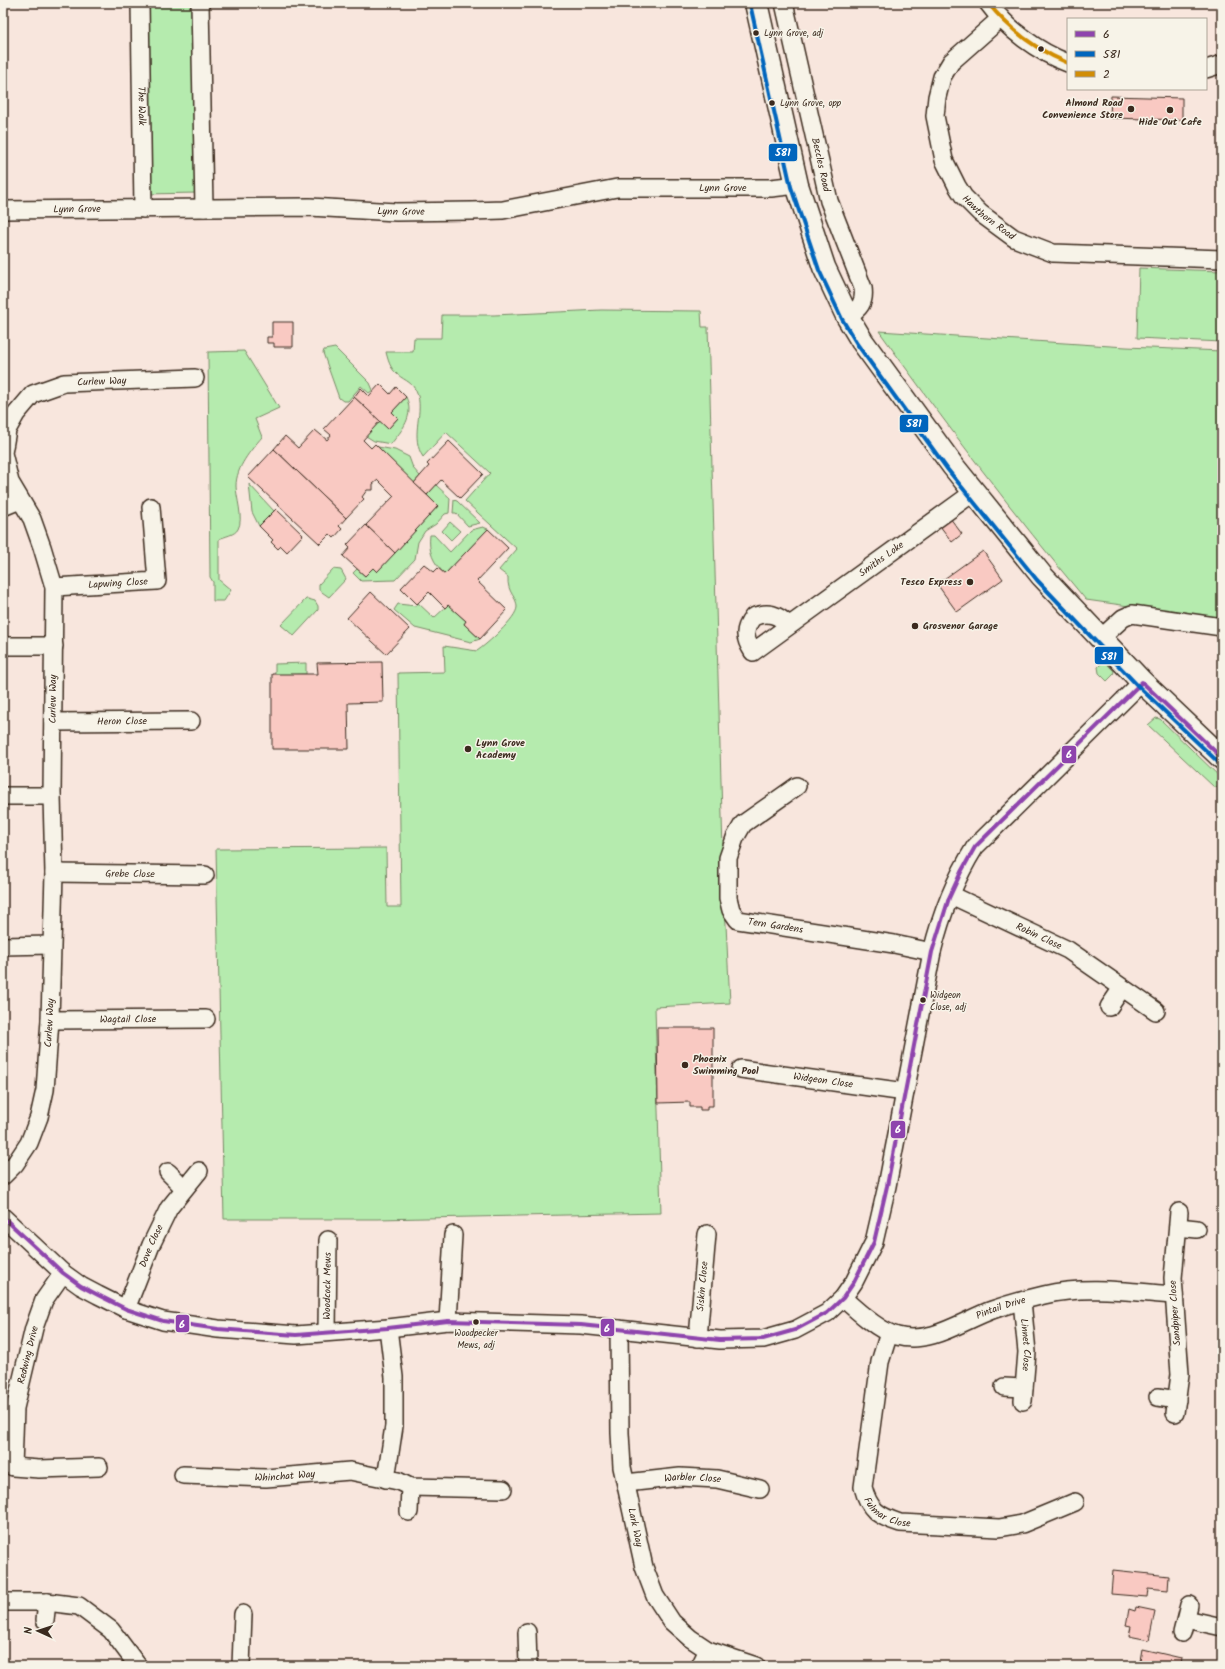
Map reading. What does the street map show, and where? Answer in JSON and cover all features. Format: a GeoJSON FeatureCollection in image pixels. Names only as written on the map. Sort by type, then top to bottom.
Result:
{"type":"FeatureCollection","features":[{"type":"Feature","properties":{"kind":"highway"},"geometry":{"type":"LineString","coordinates":[[756,3],[797,184],[824,267],[847,316],[862,341],[939,448],[1042,576],[1142,682],[1222,758]]}},
{"type":"Feature","properties":{"kind":"street","name":"The Walk"},"geometry":{"type":"LineString","coordinates":[[140,3],[143,209]]}},
{"type":"Feature","properties":{"kind":"street"},"geometry":{"type":"LineString","coordinates":[[200,3],[204,208]]}},
{"type":"Feature","properties":{"kind":"street","name":"Beccles Road"},"geometry":{"type":"LineString","coordinates":[[784,3],[829,200],[863,288],[864,296],[862,304],[856,311],[847,316]]}},
{"type":"Feature","properties":{"kind":"street"},"geometry":{"type":"LineString","coordinates":[[988,3],[1015,31],[1040,48],[1067,62]]}},
{"type":"Feature","properties":{"kind":"street","name":"Hawthorn Road"},"geometry":{"type":"LineString","coordinates":[[1001,18],[951,62],[942,77],[937,97],[935,116],[944,160],[964,197],[980,213],[1014,238],[1053,253],[1222,258]]}},
{"type":"Feature","properties":{"kind":"street"},"geometry":{"type":"LineString","coordinates":[[1207,69],[1222,64]]}},
{"type":"Feature","properties":{"kind":"street","name":"Lynn Grove"},"geometry":{"type":"LineString","coordinates":[[3,210],[310,207],[396,212],[503,210],[617,188],[771,188],[797,184]]}},
{"type":"Feature","properties":{"kind":"street","name":"Curlew Way"},"geometry":{"type":"LineString","coordinates":[[3,1176],[15,1164],[29,1143],[39,1117],[45,1090],[50,1020],[54,873],[52,796],[54,588],[32,519],[10,482],[3,453],[7,430],[16,414],[33,394],[64,382],[195,378]]}},
{"type":"Feature","properties":{"kind":"street","name":"Smiths Loke"},"geometry":{"type":"LineString","coordinates":[[789,626],[974,492]]}},
{"type":"Feature","properties":{"kind":"street"},"geometry":{"type":"LineString","coordinates":[[3,507],[20,500]]}},
{"type":"Feature","properties":{"kind":"street","name":"Lapwing Close"},"geometry":{"type":"LineString","coordinates":[[54,588],[157,581],[151,507]]}},
{"type":"Feature","properties":{"kind":"street"},"geometry":{"type":"LineString","coordinates":[[1101,638],[1123,618],[1132,614],[1222,627]]}},
{"type":"Feature","properties":{"kind":"street"},"geometry":{"type":"LineString","coordinates":[[3,646],[54,646]]}},
{"type":"Feature","properties":{"kind":"street"},"geometry":{"type":"LineString","coordinates":[[3,1217],[63,1273],[81,1286],[126,1309],[163,1321],[218,1328],[296,1335],[388,1328],[448,1321],[582,1325],[720,1340],[763,1339],[795,1330],[827,1313],[843,1298],[854,1282],[874,1242],[887,1186],[932,952],[939,923],[961,869],[975,847],[1142,682]]}},
{"type":"Feature","properties":{"kind":"street","name":"Heron Close"},"geometry":{"type":"LineString","coordinates":[[53,722],[192,722]]}},
{"type":"Feature","properties":{"kind":"street","name":"Tern Gardens"},"geometry":{"type":"LineString","coordinates":[[797,786],[743,824],[735,838],[728,858],[728,898],[731,910],[738,920],[894,944],[932,952]]}},
{"type":"Feature","properties":{"kind":"street"},"geometry":{"type":"LineString","coordinates":[[3,796],[52,796]]}},
{"type":"Feature","properties":{"kind":"street","name":"Grebe Close"},"geometry":{"type":"LineString","coordinates":[[54,873],[205,875]]}},
{"type":"Feature","properties":{"kind":"street","name":"Robin Close"},"geometry":{"type":"LineString","coordinates":[[951,895],[1068,950],[1156,1011]]}},
{"type":"Feature","properties":{"kind":"street"},"geometry":{"type":"LineString","coordinates":[[3,946],[52,945]]}},
{"type":"Feature","properties":{"kind":"street"},"geometry":{"type":"LineString","coordinates":[[1109,1007],[1122,988]]}},
{"type":"Feature","properties":{"kind":"street","name":"Wagtail Close"},"geometry":{"type":"LineString","coordinates":[[50,1020],[206,1018]]}},
{"type":"Feature","properties":{"kind":"street","name":"Widgeon Close"},"geometry":{"type":"LineString","coordinates":[[741,1069],[905,1092]]}},
{"type":"Feature","properties":{"kind":"street","name":"Dove Close"},"geometry":{"type":"LineString","coordinates":[[126,1309],[151,1245],[169,1208],[199,1171]]}},
{"type":"Feature","properties":{"kind":"street"},"geometry":{"type":"LineString","coordinates":[[168,1172],[184,1188]]}},
{"type":"Feature","properties":{"kind":"street","name":"Sandpiper Close"},"geometry":{"type":"LineString","coordinates":[[1158,1397],[1176,1406],[1180,1374],[1173,1278],[1179,1219],[1197,1229]]}},
{"type":"Feature","properties":{"kind":"street","name":"Siskin Close"},"geometry":{"type":"LineString","coordinates":[[698,1338],[707,1234]]}},
{"type":"Feature","properties":{"kind":"street"},"geometry":{"type":"LineString","coordinates":[[448,1321],[453,1235]]}},
{"type":"Feature","properties":{"kind":"street","name":"Woodcock Mews"},"geometry":{"type":"LineString","coordinates":[[327,1332],[328,1240]]}},
{"type":"Feature","properties":{"kind":"street","name":"Redwing Drive"},"geometry":{"type":"LineString","coordinates":[[63,1273],[44,1300],[9,1407],[8,1468],[39,1469],[100,1467]]}},
{"type":"Feature","properties":{"kind":"street","name":"Pintail Drive"},"geometry":{"type":"LineString","coordinates":[[843,1298],[888,1333],[914,1338],[960,1325],[991,1311],[1045,1294],[1088,1289],[1174,1295]]}},
{"type":"Feature","properties":{"kind":"street","name":"Linnet Close"},"geometry":{"type":"LineString","coordinates":[[1004,1387],[1024,1395],[1028,1352],[1022,1301]]}},
{"type":"Feature","properties":{"kind":"street"},"geometry":{"type":"LineString","coordinates":[[386,1479],[394,1426],[394,1377],[388,1328]]}},
{"type":"Feature","properties":{"kind":"street","name":"Lark Way"},"geometry":{"type":"LineString","coordinates":[[619,1329],[620,1433],[622,1467],[644,1567],[655,1596],[672,1622],[690,1638],[708,1650],[756,1666]]}},
{"type":"Feature","properties":{"kind":"street","name":"Fulmar Close"},"geometry":{"type":"LineString","coordinates":[[888,1333],[880,1362],[863,1487],[866,1500],[875,1511],[885,1518],[900,1522],[999,1528],[1022,1524],[1075,1502]]}},
{"type":"Feature","properties":{"kind":"street","name":"Whinchat Way"},"geometry":{"type":"LineString","coordinates":[[183,1475],[266,1478],[350,1471],[398,1481],[410,1487],[504,1489]]}},
{"type":"Feature","properties":{"kind":"street","name":"Warbler Close"},"geometry":{"type":"LineString","coordinates":[[626,1483],[680,1477],[717,1479],[760,1489]]}},
{"type":"Feature","properties":{"kind":"street"},"geometry":{"type":"LineString","coordinates":[[409,1512],[410,1487]]}},
{"type":"Feature","properties":{"kind":"street"},"geometry":{"type":"LineString","coordinates":[[3,1602],[47,1602],[79,1606],[111,1630],[138,1666]]}},
{"type":"Feature","properties":{"kind":"street"},"geometry":{"type":"LineString","coordinates":[[45,1620],[47,1602]]}},
{"type":"Feature","properties":{"kind":"street"},"geometry":{"type":"LineString","coordinates":[[241,1666],[243,1614]]}},
{"type":"Feature","properties":{"kind":"street"},"geometry":{"type":"LineString","coordinates":[[1186,1619],[1222,1627]]}},
{"type":"Feature","properties":{"kind":"street"},"geometry":{"type":"LineString","coordinates":[[527,1632],[528,1666]]}},
{"type":"Feature","properties":{"kind":"street"},"geometry":{"type":"LineString","coordinates":[[700,1666],[708,1650]]}},
{"type":"Feature","properties":{"kind":"green space"},"geometry":{"type":"Polygon","coordinates":[[[145,3],[195,3],[197,193],[146,194],[145,3]]]}},
{"type":"Feature","properties":{"kind":"green space"},"geometry":{"type":"Polygon","coordinates":[[[1139,268],[1222,271],[1222,342],[1137,338],[1139,268]]]}},
{"type":"Feature","properties":{"kind":"green space","name":"Lynn Grove Academy"},"geometry":{"type":"Polygon","coordinates":[[[601,310],[701,311],[702,327],[708,327],[724,886],[730,1003],[655,1007],[661,1213],[378,1219],[224,1219],[216,849],[386,848],[387,907],[401,907],[398,673],[445,672],[444,646],[477,651],[507,624],[516,612],[517,607],[517,603],[510,591],[508,577],[499,570],[517,549],[465,501],[490,473],[446,432],[423,457],[417,442],[419,411],[418,396],[414,387],[393,369],[386,352],[413,352],[414,338],[441,338],[442,315],[494,315],[601,310]]]}},
{"type":"Feature","properties":{"kind":"green space"},"geometry":{"type":"Polygon","coordinates":[[[879,331],[1126,347],[1222,351],[1222,619],[1086,600],[980,467],[879,331]]]}},
{"type":"Feature","properties":{"kind":"green space"},"geometry":{"type":"Polygon","coordinates":[[[335,348],[370,383],[373,390],[369,393],[361,386],[348,401],[343,401],[339,398],[323,353],[324,350],[335,348]]]}},
{"type":"Feature","properties":{"kind":"green space"},"geometry":{"type":"Polygon","coordinates":[[[244,351],[279,408],[255,419],[262,437],[245,459],[237,479],[236,491],[240,514],[240,525],[235,533],[219,539],[219,580],[231,590],[224,601],[213,601],[213,582],[210,577],[208,352],[244,351]]]}},
{"type":"Feature","properties":{"kind":"green space"},"geometry":{"type":"Polygon","coordinates":[[[406,397],[409,410],[408,417],[403,428],[391,444],[374,441],[366,436],[380,421],[388,429],[398,418],[392,412],[406,397]]]}},
{"type":"Feature","properties":{"kind":"green space"},"geometry":{"type":"Polygon","coordinates":[[[378,447],[395,450],[409,457],[413,468],[420,476],[414,483],[378,447]]]}},
{"type":"Feature","properties":{"kind":"green space"},"geometry":{"type":"Polygon","coordinates":[[[249,484],[274,511],[259,526],[252,512],[249,484]]]}},
{"type":"Feature","properties":{"kind":"green space"},"geometry":{"type":"Polygon","coordinates":[[[436,485],[450,498],[449,513],[445,514],[436,524],[425,531],[418,542],[415,559],[395,580],[361,581],[353,573],[357,569],[365,576],[373,568],[377,572],[438,506],[427,495],[436,485]]]}},
{"type":"Feature","properties":{"kind":"green space"},"geometry":{"type":"Polygon","coordinates":[[[454,500],[457,501],[480,523],[468,526],[456,513],[453,513],[454,500]]]}},
{"type":"Feature","properties":{"kind":"green space"},"geometry":{"type":"Polygon","coordinates":[[[450,522],[460,531],[451,540],[442,531],[450,522]]]}},
{"type":"Feature","properties":{"kind":"green space"},"geometry":{"type":"Polygon","coordinates":[[[483,527],[488,529],[445,574],[437,566],[432,556],[430,535],[434,535],[450,552],[471,530],[483,527]]]}},
{"type":"Feature","properties":{"kind":"green space"},"geometry":{"type":"Polygon","coordinates":[[[333,569],[341,570],[346,579],[329,597],[319,590],[319,584],[333,569]]]}},
{"type":"Feature","properties":{"kind":"green space"},"geometry":{"type":"Polygon","coordinates":[[[306,599],[315,601],[318,606],[318,610],[294,636],[281,625],[306,599]]]}},
{"type":"Feature","properties":{"kind":"green space"},"geometry":{"type":"Polygon","coordinates":[[[418,603],[434,618],[448,605],[466,621],[464,624],[480,639],[471,642],[415,628],[394,610],[398,604],[416,606],[418,603]]]}},
{"type":"Feature","properties":{"kind":"green space"},"geometry":{"type":"Polygon","coordinates":[[[1104,661],[1114,671],[1113,675],[1107,681],[1099,673],[1098,667],[1104,661]]]}},
{"type":"Feature","properties":{"kind":"green space"},"geometry":{"type":"Polygon","coordinates":[[[306,663],[306,674],[275,675],[275,664],[306,663]]]}},
{"type":"Feature","properties":{"kind":"green space"},"geometry":{"type":"Polygon","coordinates":[[[1156,718],[1160,719],[1222,779],[1222,788],[1214,787],[1148,725],[1156,718]]]}},
{"type":"Feature","properties":{"kind":"building"},"geometry":{"type":"Polygon","coordinates":[[[1111,96],[1182,98],[1182,120],[1110,118],[1111,96]]]}},
{"type":"Feature","properties":{"kind":"building"},"geometry":{"type":"Polygon","coordinates":[[[272,322],[293,322],[293,347],[274,347],[274,343],[267,343],[267,337],[272,337],[272,322]]]}},
{"type":"Feature","properties":{"kind":"building"},"geometry":{"type":"Polygon","coordinates":[[[380,384],[390,394],[396,387],[406,397],[392,412],[398,418],[388,429],[354,397],[361,388],[369,396],[380,384]]]}},
{"type":"Feature","properties":{"kind":"building"},"geometry":{"type":"Polygon","coordinates":[[[354,397],[380,421],[363,440],[371,448],[375,444],[438,506],[395,553],[366,525],[394,496],[378,480],[373,484],[373,490],[367,490],[362,497],[364,499],[346,518],[274,449],[285,436],[298,448],[315,430],[327,440],[331,435],[324,429],[354,397]]]}},
{"type":"Feature","properties":{"kind":"building"},"geometry":{"type":"Polygon","coordinates":[[[449,441],[483,474],[460,498],[441,480],[427,495],[414,483],[429,466],[427,464],[449,441]]]}},
{"type":"Feature","properties":{"kind":"building"},"geometry":{"type":"Polygon","coordinates":[[[274,449],[346,518],[339,526],[342,529],[334,538],[330,534],[320,544],[248,477],[274,449]]]}},
{"type":"Feature","properties":{"kind":"building"},"geometry":{"type":"Polygon","coordinates":[[[276,509],[303,535],[287,552],[281,546],[278,549],[271,542],[273,540],[259,526],[276,509]]]}},
{"type":"Feature","properties":{"kind":"building"},"geometry":{"type":"Polygon","coordinates":[[[947,514],[962,534],[952,542],[937,522],[947,514]]]}},
{"type":"Feature","properties":{"kind":"building"},"geometry":{"type":"Polygon","coordinates":[[[366,525],[395,553],[377,572],[373,568],[365,576],[343,556],[350,548],[347,545],[366,525]]]}},
{"type":"Feature","properties":{"kind":"building"},"geometry":{"type":"Polygon","coordinates":[[[488,529],[508,548],[477,581],[507,610],[480,639],[464,624],[466,621],[448,605],[445,608],[429,592],[417,604],[401,588],[424,564],[434,572],[438,568],[445,574],[488,529]]]}},
{"type":"Feature","properties":{"kind":"building","name":"Tesco Express"},"geometry":{"type":"Polygon","coordinates":[[[983,551],[1003,579],[957,612],[937,584],[983,551]]]}},
{"type":"Feature","properties":{"kind":"building"},"geometry":{"type":"Polygon","coordinates":[[[371,592],[410,629],[386,654],[347,618],[371,592]]]}},
{"type":"Feature","properties":{"kind":"building"},"geometry":{"type":"Polygon","coordinates":[[[382,662],[383,702],[348,703],[349,749],[272,749],[272,674],[318,674],[317,663],[382,662]]]}},
{"type":"Feature","properties":{"kind":"building","name":"Phoenix Swimming Pool"},"geometry":{"type":"Polygon","coordinates":[[[657,1028],[713,1028],[713,1106],[707,1106],[707,1110],[700,1110],[700,1107],[690,1107],[690,1102],[658,1103],[657,1028]]]}},
{"type":"Feature","properties":{"kind":"building"},"geometry":{"type":"Polygon","coordinates":[[[1113,1570],[1169,1576],[1168,1590],[1148,1588],[1147,1597],[1111,1594],[1113,1570]]]}},
{"type":"Feature","properties":{"kind":"building"},"geometry":{"type":"Polygon","coordinates":[[[1136,1607],[1155,1611],[1149,1640],[1129,1636],[1131,1627],[1126,1626],[1129,1609],[1135,1611],[1136,1607]]]}},
{"type":"Feature","properties":{"kind":"building"},"geometry":{"type":"Polygon","coordinates":[[[1142,1649],[1181,1658],[1180,1666],[1139,1666],[1142,1649]]]}},
{"type":"Feature","properties":{"kind":"transit line","name":"2"},"geometry":{"type":"LineString","coordinates":[[988,3],[1005,22],[1024,38],[1045,52],[1067,63]]}},
{"type":"Feature","properties":{"kind":"transit line","name":"581"},"geometry":{"type":"LineString","coordinates":[[750,4],[791,187],[819,270],[842,319],[857,344],[948,470],[1037,580],[1138,686],[1218,762]]}},
{"type":"Feature","properties":{"kind":"transit line","name":"6"},"geometry":{"type":"LineString","coordinates":[[3,1217],[63,1273],[81,1286],[98,1295],[126,1309],[163,1321],[218,1329],[296,1335],[388,1328],[448,1321],[581,1325],[720,1340],[763,1339],[795,1330],[827,1313],[843,1298],[854,1282],[874,1242],[887,1186],[932,952],[949,898],[975,847],[1142,682],[1222,758]]}},
{"type":"Feature","properties":{"kind":"place","name":"Lynn Grove, adj"},"geometry":{"type":"Point","coordinates":[756,33]}},
{"type":"Feature","properties":{"kind":"place","name":"Lynn Grove, opp"},"geometry":{"type":"Point","coordinates":[772,103]}},
{"type":"Feature","properties":{"kind":"place","name":"Almond Road Convenience Store"},"geometry":{"type":"Point","coordinates":[1131,109]}},
{"type":"Feature","properties":{"kind":"place","name":"Hide Out Cafe"},"geometry":{"type":"Point","coordinates":[1170,110]}},
{"type":"Feature","properties":{"kind":"place","name":"Tesco Express"},"geometry":{"type":"Point","coordinates":[970,582]}},
{"type":"Feature","properties":{"kind":"place","name":"Grosvenor Garage"},"geometry":{"type":"Point","coordinates":[915,626]}},
{"type":"Feature","properties":{"kind":"place","name":"Lynn Grove Academy"},"geometry":{"type":"Point","coordinates":[468,749]}},
{"type":"Feature","properties":{"kind":"place","name":"Widgeon Close, adj"},"geometry":{"type":"Point","coordinates":[923,1000]}},
{"type":"Feature","properties":{"kind":"place","name":"Phoenix Swimming Pool"},"geometry":{"type":"Point","coordinates":[685,1065]}},
{"type":"Feature","properties":{"kind":"place","name":"Woodpecker Mews, adj"},"geometry":{"type":"Point","coordinates":[476,1322]}}]}
